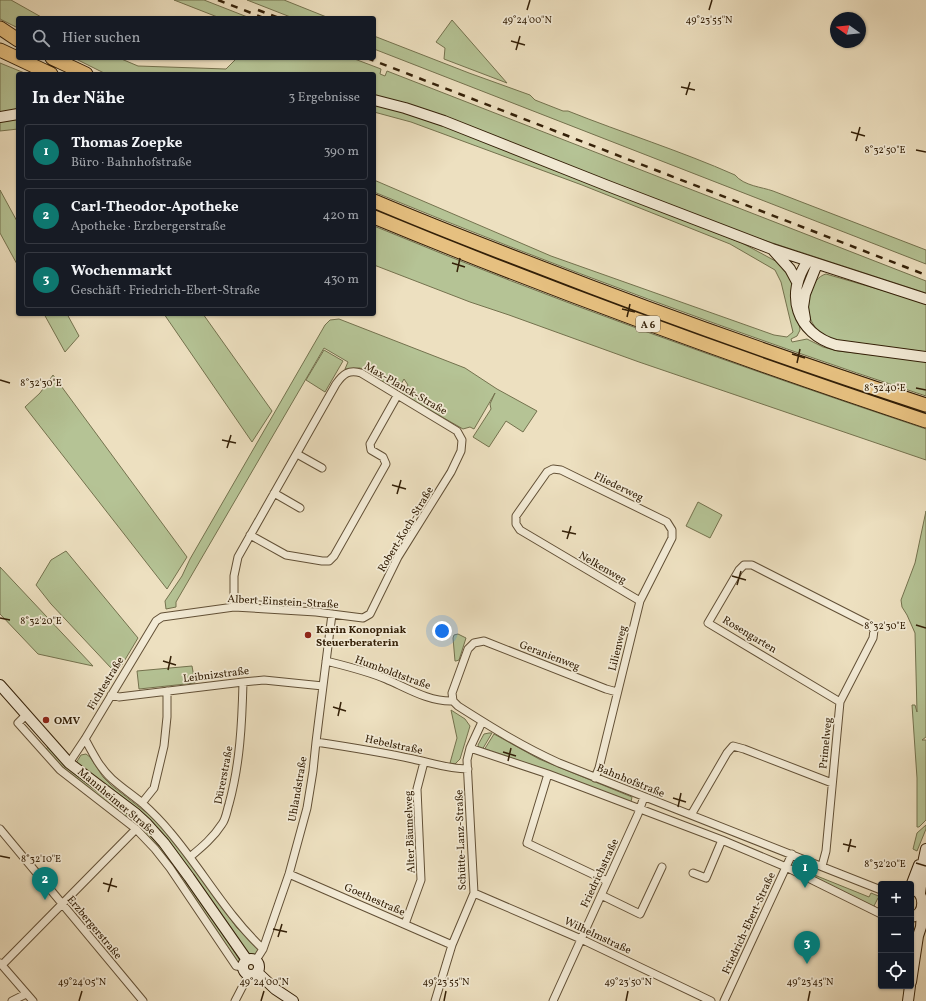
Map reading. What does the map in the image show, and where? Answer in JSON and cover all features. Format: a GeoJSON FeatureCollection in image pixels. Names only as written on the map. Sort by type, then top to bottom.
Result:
{"type":"FeatureCollection","features":[{"type":"Feature","properties":{"kind":"highway"},"geometry":{"type":"LineString","coordinates":[[0,28],[16,40]]}},
{"type":"Feature","properties":{"kind":"highway"},"geometry":{"type":"LineString","coordinates":[[0,33],[16,40]]}},
{"type":"Feature","properties":{"kind":"highway"},"geometry":{"type":"LineString","coordinates":[[0,50],[16,58]]}},
{"type":"Feature","properties":{"kind":"highway"},"geometry":{"type":"LineString","coordinates":[[21,60],[47,72]]}},
{"type":"Feature","properties":{"kind":"highway"},"geometry":{"type":"LineString","coordinates":[[56,60],[82,72]]}},
{"type":"Feature","properties":{"kind":"highway","name":"A 6"},"geometry":{"type":"LineString","coordinates":[[376,202],[485,246],[613,295],[926,405]]}},
{"type":"Feature","properties":{"kind":"highway","name":"A 6"},"geometry":{"type":"LineString","coordinates":[[376,218],[474,258],[622,314],[770,368],[926,421]]}},
{"type":"Feature","properties":{"kind":"main road"},"geometry":{"type":"LineString","coordinates":[[376,101],[444,121],[772,249],[926,299]]}},
{"type":"Feature","properties":{"kind":"main road"},"geometry":{"type":"LineString","coordinates":[[0,117],[16,114]]}},
{"type":"Feature","properties":{"kind":"main road"},"geometry":{"type":"LineString","coordinates":[[772,249],[790,269],[797,282]]}},
{"type":"Feature","properties":{"kind":"main road"},"geometry":{"type":"LineString","coordinates":[[812,263],[802,269],[797,282],[796,302],[800,316],[816,336],[830,343],[845,347],[926,357]]}},
{"type":"Feature","properties":{"kind":"main road"},"geometry":{"type":"LineString","coordinates":[[805,323],[805,294],[812,263]]}},
{"type":"Feature","properties":{"kind":"main road","name":"Mannheimer Straße"},"geometry":{"type":"LineString","coordinates":[[0,685],[69,762],[147,824],[164,843],[189,877],[251,967],[275,989],[293,1001]]}},
{"type":"Feature","properties":{"kind":"main road"},"geometry":{"type":"LineString","coordinates":[[914,962],[924,907],[924,898],[916,891],[924,866],[923,862],[926,850]]}},
{"type":"Feature","properties":{"kind":"main road"},"geometry":{"type":"LineString","coordinates":[[913,881],[919,865],[923,862]]}},
{"type":"Feature","properties":{"kind":"main road"},"geometry":{"type":"LineString","coordinates":[[914,917],[924,907]]}},
{"type":"Feature","properties":{"kind":"main road"},"geometry":{"type":"LineString","coordinates":[[914,923],[918,936]]}},
{"type":"Feature","properties":{"kind":"main road"},"geometry":{"type":"LineString","coordinates":[[908,1001],[910,989]]}},
{"type":"Feature","properties":{"kind":"street","name":"Max-Planck-Straße"},"geometry":{"type":"LineString","coordinates":[[297,454],[336,384],[346,373],[356,372],[457,431],[462,440]]}},
{"type":"Feature","properties":{"kind":"street"},"geometry":{"type":"LineString","coordinates":[[250,535],[286,555],[330,561],[386,464],[382,457],[371,450],[370,444],[397,396]]}},
{"type":"Feature","properties":{"kind":"street","name":"Robert-Koch-Straße"},"geometry":{"type":"LineString","coordinates":[[356,617],[363,618],[370,614],[398,557],[451,472],[461,451],[462,440]]}},
{"type":"Feature","properties":{"kind":"street"},"geometry":{"type":"LineString","coordinates":[[234,607],[236,566],[238,557],[297,454],[322,468]]}},
{"type":"Feature","properties":{"kind":"street","name":"Nelkenweg"},"geometry":{"type":"LineString","coordinates":[[553,470],[547,472],[516,516],[516,524],[520,530],[640,601]]}},
{"type":"Feature","properties":{"kind":"street","name":"Fliederweg"},"geometry":{"type":"LineString","coordinates":[[553,470],[561,470],[667,522],[672,530]]}},
{"type":"Feature","properties":{"kind":"street"},"geometry":{"type":"LineString","coordinates":[[274,493],[300,508]]}},
{"type":"Feature","properties":{"kind":"street","name":"Lilienweg"},"geometry":{"type":"LineString","coordinates":[[595,778],[599,768],[640,601],[672,538],[672,530]]}},
{"type":"Feature","properties":{"kind":"street","name":"Rosengarten"},"geometry":{"type":"LineString","coordinates":[[840,702],[708,623],[739,570],[744,565],[752,565],[870,625],[874,630]]}},
{"type":"Feature","properties":{"kind":"street","name":"Albert-Einstein-Straße"},"geometry":{"type":"LineString","coordinates":[[162,617],[234,607],[356,617]]}},
{"type":"Feature","properties":{"kind":"street","name":"Uhlandstraße"},"geometry":{"type":"LineString","coordinates":[[236,1001],[251,967],[263,949],[289,874],[307,808],[314,771],[316,742],[332,614]]}},
{"type":"Feature","properties":{"kind":"street","name":"Fichtestraße"},"geometry":{"type":"LineString","coordinates":[[69,762],[85,739],[156,622],[162,617]]}},
{"type":"Feature","properties":{"kind":"street","name":"Primelweg"},"geometry":{"type":"LineString","coordinates":[[822,866],[826,851],[840,702],[873,638],[874,630]]}},
{"type":"Feature","properties":{"kind":"street","name":"Geranienweg"},"geometry":{"type":"LineString","coordinates":[[453,701],[452,693],[468,649],[474,643],[484,641],[617,692]]}},
{"type":"Feature","properties":{"kind":"street","name":"Humboldtstraße"},"geometry":{"type":"LineString","coordinates":[[326,661],[374,675],[431,698],[445,702],[453,701]]}},
{"type":"Feature","properties":{"kind":"street","name":"Leibnizstraße"},"geometry":{"type":"LineString","coordinates":[[111,695],[119,697],[264,680],[323,686]]}},
{"type":"Feature","properties":{"kind":"street","name":"Dürerstraße"},"geometry":{"type":"LineString","coordinates":[[190,857],[210,840],[223,823],[238,764],[243,682]]}},
{"type":"Feature","properties":{"kind":"street"},"geometry":{"type":"LineString","coordinates":[[142,803],[154,788],[164,746],[167,717],[166,691]]}},
{"type":"Feature","properties":{"kind":"street","name":"Bahnhofstraße"},"geometry":{"type":"LineString","coordinates":[[453,701],[482,722],[530,750],[595,778],[878,888]]}},
{"type":"Feature","properties":{"kind":"street","name":"Mannheimer Straße"},"geometry":{"type":"LineString","coordinates":[[26,715],[18,723],[60,770],[136,830],[155,848],[236,966],[251,967]]}},
{"type":"Feature","properties":{"kind":"street","name":"Schütte-Lanz-Straße"},"geometry":{"type":"LineString","coordinates":[[434,1001],[452,945],[474,893],[467,760],[470,748],[482,722]]}},
{"type":"Feature","properties":{"kind":"street","name":"Mannheimer Straße"},"geometry":{"type":"LineString","coordinates":[[85,739],[98,764],[111,779],[142,803],[170,831],[229,912],[251,938],[263,949]]}},
{"type":"Feature","properties":{"kind":"street","name":"Hebelstraße"},"geometry":{"type":"LineString","coordinates":[[316,742],[367,749],[455,769],[468,769]]}},
{"type":"Feature","properties":{"kind":"street"},"geometry":{"type":"LineString","coordinates":[[691,815],[727,753],[733,746],[832,783]]}},
{"type":"Feature","properties":{"kind":"street"},"geometry":{"type":"LineString","coordinates":[[470,748],[548,774],[722,840],[786,867],[878,913]]}},
{"type":"Feature","properties":{"kind":"street","name":"Alter Bäumelweg"},"geometry":{"type":"LineString","coordinates":[[405,924],[421,880],[417,790],[424,762]]}},
{"type":"Feature","properties":{"kind":"street"},"geometry":{"type":"LineString","coordinates":[[548,774],[527,843],[607,881]]}},
{"type":"Feature","properties":{"kind":"street","name":"Friedrichstraße"},"geometry":{"type":"LineString","coordinates":[[553,1001],[640,810],[644,797]]}},
{"type":"Feature","properties":{"kind":"street","name":"Erzbergerstraße"},"geometry":{"type":"LineString","coordinates":[[0,830],[143,1001]]}},
{"type":"Feature","properties":{"kind":"street"},"geometry":{"type":"LineString","coordinates":[[33,1001],[1,964],[136,830]]}},
{"type":"Feature","properties":{"kind":"street"},"geometry":{"type":"LineString","coordinates":[[693,873],[706,878],[722,840]]}},
{"type":"Feature","properties":{"kind":"street","name":"Friedrich-Ebert-Straße"},"geometry":{"type":"LineString","coordinates":[[724,1001],[792,854]]}},
{"type":"Feature","properties":{"kind":"street"},"geometry":{"type":"LineString","coordinates":[[601,896],[640,914],[662,867]]}},
{"type":"Feature","properties":{"kind":"street","name":"Goethestraße"},"geometry":{"type":"LineString","coordinates":[[289,874],[452,945]]}},
{"type":"Feature","properties":{"kind":"street","name":"Wilhelmstraße"},"geometry":{"type":"LineString","coordinates":[[474,893],[581,939],[711,1001]]}},
{"type":"Feature","properties":{"kind":"street"},"geometry":{"type":"LineString","coordinates":[[12,1001],[26,994]]}},
{"type":"Feature","properties":{"kind":"green space"},"geometry":{"type":"Polygon","coordinates":[[[0,0],[11,0],[39,16],[16,16],[16,27],[0,19],[0,0]]]}},
{"type":"Feature","properties":{"kind":"green space"},"geometry":{"type":"Polygon","coordinates":[[[174,0],[204,0],[245,16],[215,16],[174,0]]]}},
{"type":"Feature","properties":{"kind":"green space"},"geometry":{"type":"Polygon","coordinates":[[[247,0],[284,0],[324,16],[288,16],[247,0]]]}},
{"type":"Feature","properties":{"kind":"green space"},"geometry":{"type":"Polygon","coordinates":[[[452,20],[507,83],[444,59],[445,48],[436,42],[452,20]]]}},
{"type":"Feature","properties":{"kind":"green space"},"geometry":{"type":"Polygon","coordinates":[[[376,37],[530,95],[535,100],[563,111],[568,111],[694,158],[735,175],[743,182],[748,184],[773,191],[926,250],[926,264],[376,50],[376,37]]]}},
{"type":"Feature","properties":{"kind":"green space"},"geometry":{"type":"Polygon","coordinates":[[[78,60],[124,60],[138,66],[226,69],[235,60],[357,60],[381,69],[380,74],[385,76],[387,71],[926,281],[926,293],[742,233],[376,96],[376,72],[102,72],[78,60]]]}},
{"type":"Feature","properties":{"kind":"green space"},"geometry":{"type":"Polygon","coordinates":[[[0,63],[22,72],[16,72],[16,111],[0,113],[0,63]]]}},
{"type":"Feature","properties":{"kind":"green space"},"geometry":{"type":"Polygon","coordinates":[[[376,105],[422,117],[742,243],[781,264],[786,270],[793,286],[800,330],[797,336],[791,339],[792,342],[807,339],[823,347],[838,351],[926,361],[926,396],[787,349],[648,299],[511,247],[376,193],[376,181],[551,256],[774,335],[787,337],[793,332],[781,282],[775,270],[730,244],[582,185],[411,122],[376,113],[376,105]]]}},
{"type":"Feature","properties":{"kind":"green space"},"geometry":{"type":"Polygon","coordinates":[[[16,118],[16,129],[0,131],[0,121],[16,118]]]}},
{"type":"Feature","properties":{"kind":"green space"},"geometry":{"type":"Polygon","coordinates":[[[0,190],[16,219],[16,262],[0,233],[0,190]]]}},
{"type":"Feature","properties":{"kind":"green space"},"geometry":{"type":"Polygon","coordinates":[[[376,208],[926,410],[926,415],[620,309],[376,213],[376,208]]]}},
{"type":"Feature","properties":{"kind":"green space"},"geometry":{"type":"Polygon","coordinates":[[[376,227],[579,307],[787,382],[926,429],[926,460],[639,362],[470,302],[376,266],[376,227]]]}},
{"type":"Feature","properties":{"kind":"green space"},"geometry":{"type":"Polygon","coordinates":[[[826,274],[926,303],[926,352],[835,340],[821,332],[815,327],[811,320],[809,314],[809,300],[810,293],[816,281],[826,274]]]}},
{"type":"Feature","properties":{"kind":"green space"},"geometry":{"type":"Polygon","coordinates":[[[45,316],[68,316],[79,336],[65,352],[45,316]]]}},
{"type":"Feature","properties":{"kind":"green space"},"geometry":{"type":"Polygon","coordinates":[[[165,316],[204,316],[272,411],[252,442],[165,316]]]}},
{"type":"Feature","properties":{"kind":"green space"},"geometry":{"type":"Polygon","coordinates":[[[339,319],[465,368],[497,389],[537,411],[523,432],[506,421],[489,447],[473,437],[491,409],[490,404],[495,393],[474,429],[470,427],[463,429],[402,394],[408,385],[404,379],[397,391],[360,368],[345,369],[348,362],[324,348],[176,602],[176,607],[166,609],[165,601],[182,576],[190,559],[325,325],[330,320],[339,319]]]}},
{"type":"Feature","properties":{"kind":"green space"},"geometry":{"type":"Polygon","coordinates":[[[324,350],[343,361],[325,392],[306,380],[324,350]]]}},
{"type":"Feature","properties":{"kind":"green space"},"geometry":{"type":"Polygon","coordinates":[[[53,375],[187,557],[167,589],[25,407],[40,393],[53,375]]]}},
{"type":"Feature","properties":{"kind":"green space"},"geometry":{"type":"Polygon","coordinates":[[[698,502],[722,515],[710,538],[686,526],[698,502]]]}},
{"type":"Feature","properties":{"kind":"green space"},"geometry":{"type":"Polygon","coordinates":[[[926,511],[926,737],[922,740],[926,740],[926,820],[919,827],[917,827],[917,778],[912,705],[915,705],[917,712],[915,633],[902,607],[901,600],[915,563],[926,511]]]}},
{"type":"Feature","properties":{"kind":"green space"},"geometry":{"type":"Polygon","coordinates":[[[66,551],[138,638],[120,668],[111,668],[51,604],[36,585],[51,560],[66,551]]]}},
{"type":"Feature","properties":{"kind":"green space"},"geometry":{"type":"Polygon","coordinates":[[[0,567],[93,666],[38,654],[0,614],[0,567]]]}},
{"type":"Feature","properties":{"kind":"green space"},"geometry":{"type":"Polygon","coordinates":[[[458,634],[466,638],[459,660],[455,661],[453,638],[454,635],[458,634]]]}},
{"type":"Feature","properties":{"kind":"green space"},"geometry":{"type":"Polygon","coordinates":[[[192,666],[195,683],[139,689],[137,671],[192,666]]]}},
{"type":"Feature","properties":{"kind":"green space"},"geometry":{"type":"Polygon","coordinates":[[[451,710],[465,719],[470,726],[460,759],[455,764],[450,763],[457,738],[451,710]]]}},
{"type":"Feature","properties":{"kind":"green space"},"geometry":{"type":"Polygon","coordinates":[[[492,733],[482,750],[479,749],[478,745],[484,734],[492,733]]]}},
{"type":"Feature","properties":{"kind":"green space"},"geometry":{"type":"Polygon","coordinates":[[[494,734],[539,759],[632,797],[631,802],[484,750],[494,734]]]}},
{"type":"Feature","properties":{"kind":"green space"},"geometry":{"type":"Polygon","coordinates":[[[49,746],[132,816],[161,846],[206,907],[242,964],[238,965],[154,844],[64,770],[45,750],[49,746]]]}},
{"type":"Feature","properties":{"kind":"green space"},"geometry":{"type":"Polygon","coordinates":[[[86,754],[90,757],[103,777],[152,817],[181,850],[237,928],[258,948],[256,955],[248,953],[183,861],[76,763],[81,755],[86,754]]]}},
{"type":"Feature","properties":{"kind":"green space"},"geometry":{"type":"Polygon","coordinates":[[[926,825],[926,829],[917,851],[913,849],[917,833],[926,825]]]}},
{"type":"Feature","properties":{"kind":"green space"},"geometry":{"type":"Polygon","coordinates":[[[806,866],[809,868],[807,872],[869,897],[871,893],[878,896],[874,906],[878,910],[798,871],[800,868],[806,866]]]}},
{"type":"Feature","properties":{"kind":"railway"},"geometry":{"type":"LineString","coordinates":[[218,0],[259,16]]}},
{"type":"Feature","properties":{"kind":"railway"},"geometry":{"type":"LineString","coordinates":[[258,10],[274,16]]}},
{"type":"Feature","properties":{"kind":"railway"},"geometry":{"type":"LineString","coordinates":[[372,60],[926,275]]}},
{"type":"Feature","properties":{"kind":"place","name":"Karin Konopniak Steuerberaterin"},"geometry":{"type":"Point","coordinates":[308,635]}},
{"type":"Feature","properties":{"kind":"place","name":"OMV"},"geometry":{"type":"Point","coordinates":[46,720]}},
{"type":"Feature","properties":{"kind":"place","name":"Thomas Zoepke"},"geometry":{"type":"Point","coordinates":[805,888]}},
{"type":"Feature","properties":{"kind":"place","name":"Carl-Theodor-Apotheke"},"geometry":{"type":"Point","coordinates":[45,900]}},
{"type":"Feature","properties":{"kind":"place","name":"Wochenmarkt"},"geometry":{"type":"Point","coordinates":[807,964]}}]}
